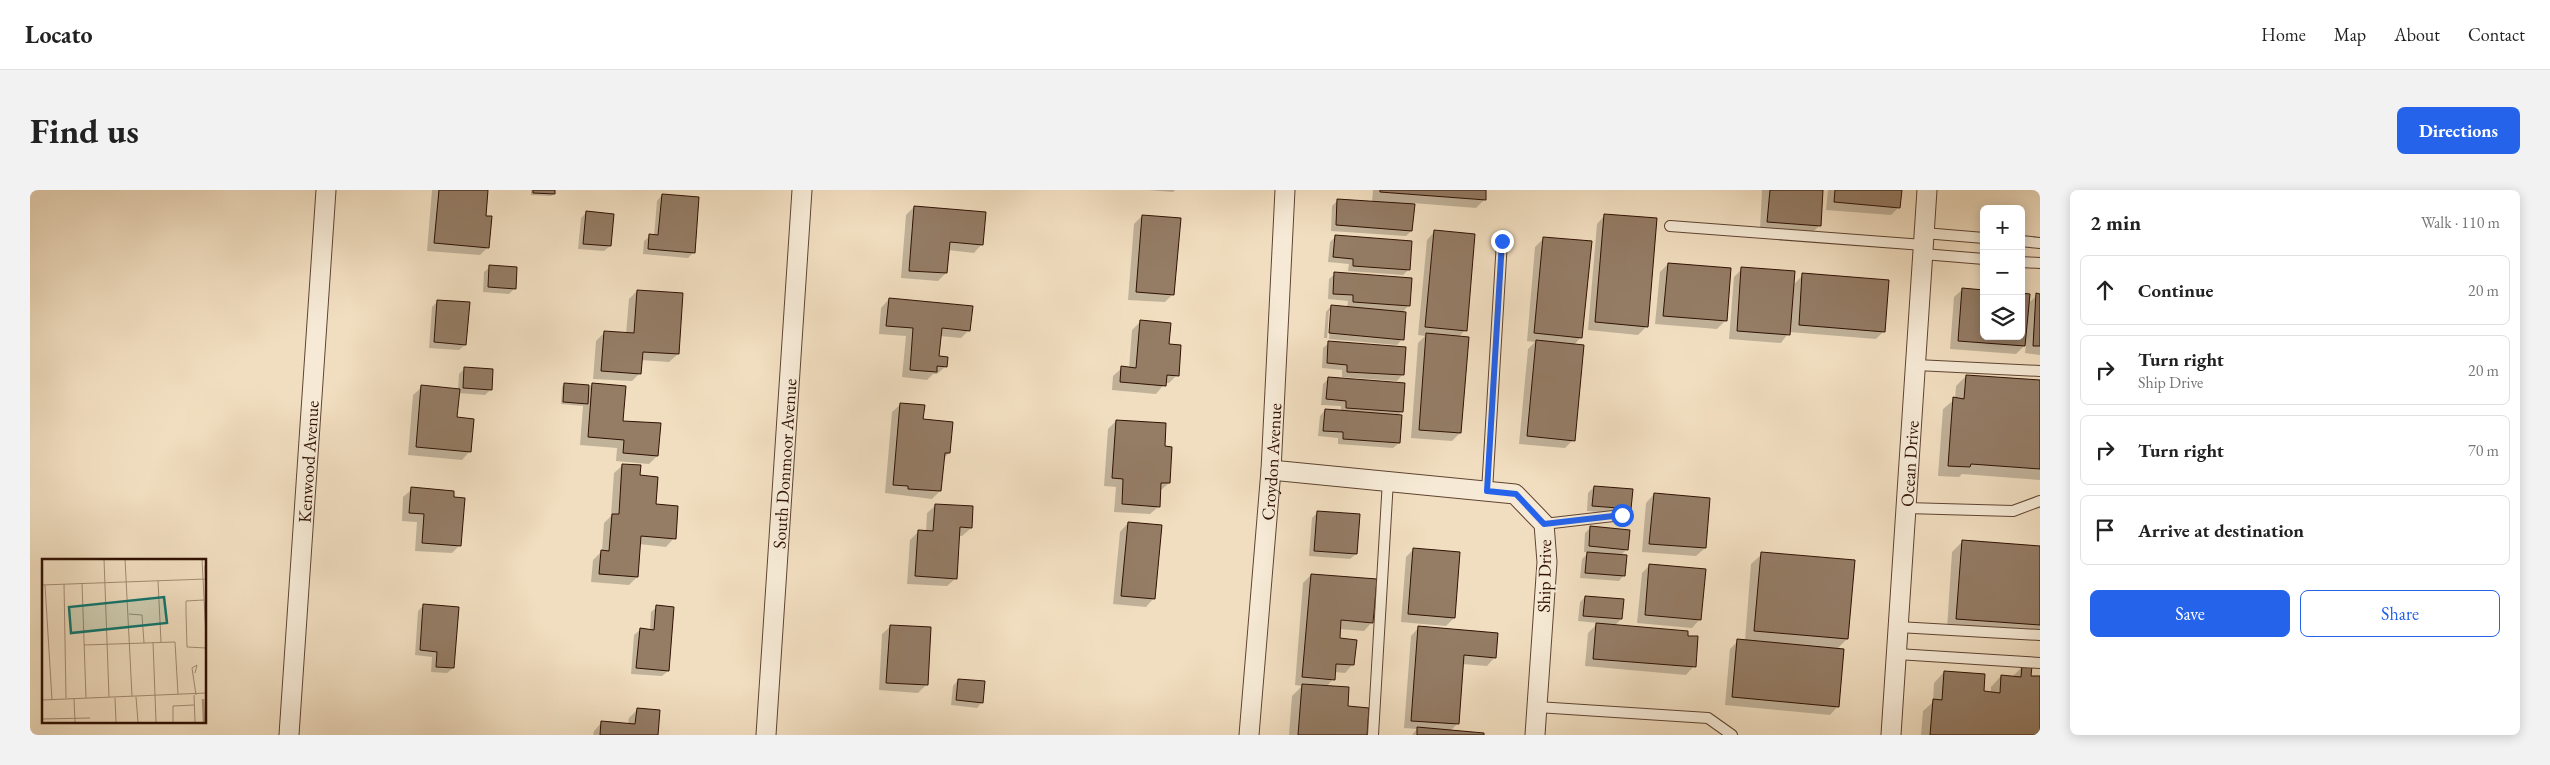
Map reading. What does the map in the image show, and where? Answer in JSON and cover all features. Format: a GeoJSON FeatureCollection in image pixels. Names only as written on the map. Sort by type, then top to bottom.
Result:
{"type":"FeatureCollection","features":[{"type":"Feature","properties":{"kind":"street","name":"Kenwood Avenue"},"geometry":{"type":"LineString","coordinates":[[289,735],[326,190]]}},
{"type":"Feature","properties":{"kind":"street","name":"South Donmoor Avenue"},"geometry":{"type":"LineString","coordinates":[[766,735],[802,190]]}},
{"type":"Feature","properties":{"kind":"street","name":"Croydon Avenue"},"geometry":{"type":"LineString","coordinates":[[1250,735],[1271,470],[1285,190]]}},
{"type":"Feature","properties":{"kind":"street","name":"Ocean Drive"},"geometry":{"type":"LineString","coordinates":[[1891,735],[1927,190]]}},
{"type":"Feature","properties":{"kind":"street","name":"Ship Drive"},"geometry":{"type":"LineString","coordinates":[[1271,470],[1516,494],[1544,524],[1547,562],[1535,735]]}},
{"type":"Feature","properties":{"kind":"lane"},"geometry":{"type":"LineString","coordinates":[[1670,226],[1924,244],[1980,238]]}},
{"type":"Feature","properties":{"kind":"lane"},"geometry":{"type":"LineString","coordinates":[[1487,491],[1502,241]]}},
{"type":"Feature","properties":{"kind":"lane"},"geometry":{"type":"LineString","coordinates":[[2025,241],[2040,243]]}},
{"type":"Feature","properties":{"kind":"lane"},"geometry":{"type":"LineString","coordinates":[[1924,244],[1980,258]]}},
{"type":"Feature","properties":{"kind":"lane"},"geometry":{"type":"LineString","coordinates":[[2025,262],[2040,263]]}},
{"type":"Feature","properties":{"kind":"lane"},"geometry":{"type":"LineString","coordinates":[[1916,364],[2040,371]]}},
{"type":"Feature","properties":{"kind":"lane"},"geometry":{"type":"LineString","coordinates":[[1373,735],[1388,480]]}},
{"type":"Feature","properties":{"kind":"lane"},"geometry":{"type":"LineString","coordinates":[[1906,508],[2013,511],[2040,501]]}},
{"type":"Feature","properties":{"kind":"lane"},"geometry":{"type":"LineString","coordinates":[[1544,524],[1622,515]]}},
{"type":"Feature","properties":{"kind":"lane"},"geometry":{"type":"LineString","coordinates":[[1898,627],[2040,635]]}},
{"type":"Feature","properties":{"kind":"lane"},"geometry":{"type":"LineString","coordinates":[[1897,654],[2040,663]]}},
{"type":"Feature","properties":{"kind":"lane"},"geometry":{"type":"LineString","coordinates":[[1537,708],[1708,718],[1732,735]]}},
{"type":"Feature","properties":{"kind":"building"},"geometry":{"type":"Polygon","coordinates":[[[439,190],[488,190],[486,216],[492,216],[489,248],[434,243],[439,190]]]}},
{"type":"Feature","properties":{"kind":"building"},"geometry":{"type":"Polygon","coordinates":[[[533,190],[555,190],[555,194],[533,193],[533,190]]]}},
{"type":"Feature","properties":{"kind":"building"},"geometry":{"type":"Polygon","coordinates":[[[1380,190],[1486,190],[1486,200],[1380,192],[1380,190]]]}},
{"type":"Feature","properties":{"kind":"building"},"geometry":{"type":"Polygon","coordinates":[[[1770,190],[1823,190],[1821,226],[1767,222],[1770,190]]]}},
{"type":"Feature","properties":{"kind":"building"},"geometry":{"type":"Polygon","coordinates":[[[1835,190],[1902,190],[1900,208],[1834,202],[1835,190]]]}},
{"type":"Feature","properties":{"kind":"building"},"geometry":{"type":"Polygon","coordinates":[[[662,194],[699,197],[695,253],[648,249],[649,234],[658,235],[662,194]]]}},
{"type":"Feature","properties":{"kind":"building"},"geometry":{"type":"Polygon","coordinates":[[[1337,199],[1415,204],[1412,231],[1336,225],[1337,199]]]}},
{"type":"Feature","properties":{"kind":"building"},"geometry":{"type":"Polygon","coordinates":[[[914,206],[986,212],[983,245],[950,242],[947,273],[909,271],[914,206]]]}},
{"type":"Feature","properties":{"kind":"building"},"geometry":{"type":"Polygon","coordinates":[[[586,211],[614,214],[611,246],[583,244],[586,211]]]}},
{"type":"Feature","properties":{"kind":"building"},"geometry":{"type":"Polygon","coordinates":[[[1604,214],[1657,218],[1648,327],[1595,322],[1604,214]]]}},
{"type":"Feature","properties":{"kind":"building"},"geometry":{"type":"Polygon","coordinates":[[[1142,215],[1181,218],[1174,295],[1136,292],[1142,215]]]}},
{"type":"Feature","properties":{"kind":"building"},"geometry":{"type":"Polygon","coordinates":[[[1434,230],[1475,234],[1467,331],[1425,327],[1434,230]]]}},
{"type":"Feature","properties":{"kind":"building"},"geometry":{"type":"Polygon","coordinates":[[[1335,235],[1412,241],[1410,270],[1353,266],[1353,259],[1333,257],[1335,235]]]}},
{"type":"Feature","properties":{"kind":"building"},"geometry":{"type":"Polygon","coordinates":[[[1543,237],[1592,241],[1582,338],[1534,333],[1543,237]]]}},
{"type":"Feature","properties":{"kind":"building"},"geometry":{"type":"Polygon","coordinates":[[[1668,263],[1731,268],[1727,321],[1663,316],[1668,263]]]}},
{"type":"Feature","properties":{"kind":"building"},"geometry":{"type":"Polygon","coordinates":[[[489,265],[517,267],[516,289],[488,287],[489,265]]]}},
{"type":"Feature","properties":{"kind":"building"},"geometry":{"type":"Polygon","coordinates":[[[1741,267],[1795,271],[1790,335],[1737,331],[1741,267]]]}},
{"type":"Feature","properties":{"kind":"building"},"geometry":{"type":"Polygon","coordinates":[[[1334,272],[1412,278],[1410,306],[1353,302],[1353,295],[1333,294],[1334,272]]]}},
{"type":"Feature","properties":{"kind":"building"},"geometry":{"type":"Polygon","coordinates":[[[1802,273],[1889,280],[1885,332],[1799,325],[1802,273]]]}},
{"type":"Feature","properties":{"kind":"building"},"geometry":{"type":"Polygon","coordinates":[[[1962,288],[1980,290],[1980,340],[2025,340],[2025,293],[2030,294],[2025,346],[1958,341],[1962,288]]]}},
{"type":"Feature","properties":{"kind":"building"},"geometry":{"type":"Polygon","coordinates":[[[637,290],[683,293],[679,354],[643,352],[641,374],[601,371],[604,331],[634,333],[637,290]]]}},
{"type":"Feature","properties":{"kind":"building"},"geometry":{"type":"Polygon","coordinates":[[[2036,293],[2040,294],[2040,346],[2033,346],[2036,293]]]}},
{"type":"Feature","properties":{"kind":"building"},"geometry":{"type":"Polygon","coordinates":[[[889,298],[973,306],[970,331],[942,328],[939,356],[948,357],[947,367],[937,366],[937,372],[910,370],[913,328],[886,326],[889,298]]]}},
{"type":"Feature","properties":{"kind":"building"},"geometry":{"type":"Polygon","coordinates":[[[437,300],[470,302],[466,345],[434,342],[437,300]]]}},
{"type":"Feature","properties":{"kind":"building"},"geometry":{"type":"Polygon","coordinates":[[[1331,305],[1406,312],[1404,340],[1329,333],[1331,305]]]}},
{"type":"Feature","properties":{"kind":"building"},"geometry":{"type":"Polygon","coordinates":[[[1140,320],[1171,323],[1169,344],[1181,345],[1179,376],[1167,375],[1166,386],[1120,382],[1121,366],[1136,368],[1140,320]]]}},
{"type":"Feature","properties":{"kind":"building"},"geometry":{"type":"Polygon","coordinates":[[[1426,333],[1469,337],[1461,433],[1419,430],[1426,333]]]}},
{"type":"Feature","properties":{"kind":"building"},"geometry":{"type":"Polygon","coordinates":[[[1536,340],[1584,345],[1575,441],[1527,436],[1536,340]]]}},
{"type":"Feature","properties":{"kind":"building"},"geometry":{"type":"Polygon","coordinates":[[[1328,341],[1406,347],[1404,375],[1347,372],[1347,365],[1327,363],[1328,341]]]}},
{"type":"Feature","properties":{"kind":"building"},"geometry":{"type":"Polygon","coordinates":[[[464,367],[493,369],[492,390],[463,388],[464,367]]]}},
{"type":"Feature","properties":{"kind":"building"},"geometry":{"type":"Polygon","coordinates":[[[1966,375],[2040,380],[2040,469],[1971,464],[1970,467],[1948,466],[1953,397],[1964,399],[1966,375]]]}},
{"type":"Feature","properties":{"kind":"building"},"geometry":{"type":"Polygon","coordinates":[[[1328,377],[1405,383],[1403,412],[1346,408],[1346,401],[1326,399],[1328,377]]]}},
{"type":"Feature","properties":{"kind":"building"},"geometry":{"type":"Polygon","coordinates":[[[564,383],[589,385],[588,404],[563,402],[564,383]]]}},
{"type":"Feature","properties":{"kind":"building"},"geometry":{"type":"Polygon","coordinates":[[[592,383],[626,386],[623,421],[661,423],[658,456],[623,453],[624,440],[588,437],[592,383]]]}},
{"type":"Feature","properties":{"kind":"building"},"geometry":{"type":"Polygon","coordinates":[[[421,385],[460,389],[457,417],[474,419],[471,452],[416,447],[421,385]]]}},
{"type":"Feature","properties":{"kind":"building"},"geometry":{"type":"Polygon","coordinates":[[[900,403],[925,405],[923,419],[953,422],[950,453],[945,453],[941,491],[908,489],[908,486],[893,485],[900,403]]]}},
{"type":"Feature","properties":{"kind":"building"},"geometry":{"type":"Polygon","coordinates":[[[1325,409],[1402,415],[1400,443],[1343,439],[1343,432],[1323,431],[1325,409]]]}},
{"type":"Feature","properties":{"kind":"building"},"geometry":{"type":"Polygon","coordinates":[[[1116,420],[1166,423],[1165,446],[1172,447],[1170,483],[1161,483],[1160,507],[1122,504],[1123,479],[1112,478],[1116,420]]]}},
{"type":"Feature","properties":{"kind":"building"},"geometry":{"type":"Polygon","coordinates":[[[622,464],[641,465],[640,475],[658,477],[656,504],[678,506],[676,539],[641,536],[638,577],[599,574],[601,550],[609,551],[612,514],[619,514],[622,464]]]}},
{"type":"Feature","properties":{"kind":"building"},"geometry":{"type":"Polygon","coordinates":[[[1594,486],[1633,489],[1631,509],[1592,506],[1594,486]]]}},
{"type":"Feature","properties":{"kind":"building"},"geometry":{"type":"Polygon","coordinates":[[[411,487],[454,491],[454,497],[465,498],[461,546],[422,543],[424,514],[409,513],[411,487]]]}},
{"type":"Feature","properties":{"kind":"building"},"geometry":{"type":"Polygon","coordinates":[[[1654,493],[1710,498],[1706,548],[1649,544],[1654,493]]]}},
{"type":"Feature","properties":{"kind":"building"},"geometry":{"type":"Polygon","coordinates":[[[935,504],[973,506],[972,528],[960,527],[957,579],[915,576],[918,530],[933,531],[935,504]]]}},
{"type":"Feature","properties":{"kind":"building"},"geometry":{"type":"Polygon","coordinates":[[[1317,511],[1360,514],[1357,554],[1314,551],[1317,511]]]}},
{"type":"Feature","properties":{"kind":"building"},"geometry":{"type":"Polygon","coordinates":[[[1128,522],[1162,525],[1155,599],[1121,596],[1128,522]]]}},
{"type":"Feature","properties":{"kind":"building"},"geometry":{"type":"Polygon","coordinates":[[[1590,526],[1630,530],[1628,550],[1589,546],[1590,526]]]}},
{"type":"Feature","properties":{"kind":"building"},"geometry":{"type":"Polygon","coordinates":[[[1962,540],[2040,546],[2040,625],[1956,619],[1962,540]]]}},
{"type":"Feature","properties":{"kind":"building"},"geometry":{"type":"Polygon","coordinates":[[[1413,548],[1460,552],[1455,618],[1408,614],[1413,548]]]}},
{"type":"Feature","properties":{"kind":"building"},"geometry":{"type":"Polygon","coordinates":[[[1587,552],[1627,555],[1625,576],[1585,573],[1587,552]]]}},
{"type":"Feature","properties":{"kind":"building"},"geometry":{"type":"Polygon","coordinates":[[[1761,552],[1855,560],[1848,639],[1754,631],[1761,552]]]}},
{"type":"Feature","properties":{"kind":"building"},"geometry":{"type":"Polygon","coordinates":[[[1649,564],[1706,569],[1701,620],[1645,615],[1649,564]]]}},
{"type":"Feature","properties":{"kind":"building"},"geometry":{"type":"Polygon","coordinates":[[[1311,574],[1377,579],[1373,623],[1341,620],[1340,638],[1357,640],[1354,665],[1336,664],[1335,680],[1302,677],[1311,574]]]}},
{"type":"Feature","properties":{"kind":"building"},"geometry":{"type":"Polygon","coordinates":[[[1585,596],[1624,599],[1622,619],[1583,616],[1585,596]]]}},
{"type":"Feature","properties":{"kind":"building"},"geometry":{"type":"Polygon","coordinates":[[[423,604],[459,607],[454,668],[436,667],[437,652],[420,650],[423,604]]]}},
{"type":"Feature","properties":{"kind":"building"},"geometry":{"type":"Polygon","coordinates":[[[656,605],[674,607],[669,671],[636,668],[640,628],[654,630],[656,605]]]}},
{"type":"Feature","properties":{"kind":"building"},"geometry":{"type":"Polygon","coordinates":[[[1596,623],[1688,631],[1688,636],[1698,636],[1696,667],[1593,659],[1596,623]]]}},
{"type":"Feature","properties":{"kind":"building"},"geometry":{"type":"Polygon","coordinates":[[[890,625],[931,627],[928,685],[886,683],[890,625]]]}},
{"type":"Feature","properties":{"kind":"building"},"geometry":{"type":"Polygon","coordinates":[[[1418,626],[1498,633],[1496,658],[1464,655],[1459,724],[1411,721],[1418,626]]]}},
{"type":"Feature","properties":{"kind":"building"},"geometry":{"type":"Polygon","coordinates":[[[1737,639],[1844,649],[1839,707],[1732,697],[1737,639]]]}},
{"type":"Feature","properties":{"kind":"building"},"geometry":{"type":"Polygon","coordinates":[[[2022,665],[2032,666],[2031,676],[2040,676],[2040,735],[1930,735],[1933,699],[1942,700],[1944,671],[1985,674],[1984,691],[2000,693],[2001,675],[2021,677],[2022,665]]]}},
{"type":"Feature","properties":{"kind":"building"},"geometry":{"type":"Polygon","coordinates":[[[958,679],[985,681],[983,703],[956,700],[958,679]]]}},
{"type":"Feature","properties":{"kind":"building"},"geometry":{"type":"Polygon","coordinates":[[[1302,684],[1349,687],[1348,706],[1369,708],[1367,735],[1298,735],[1302,684]]]}},
{"type":"Feature","properties":{"kind":"building"},"geometry":{"type":"Polygon","coordinates":[[[637,708],[660,710],[658,735],[600,735],[601,721],[635,724],[637,708]]]}},
{"type":"Feature","properties":{"kind":"building"},"geometry":{"type":"Polygon","coordinates":[[[1417,727],[1484,733],[1484,735],[1417,735],[1417,727]]]}},
{"type":"Feature","properties":{"kind":"route"},"geometry":{"type":"LineString","coordinates":[[1502,241],[1487,491],[1516,494],[1544,524],[1622,515]]}}]}
